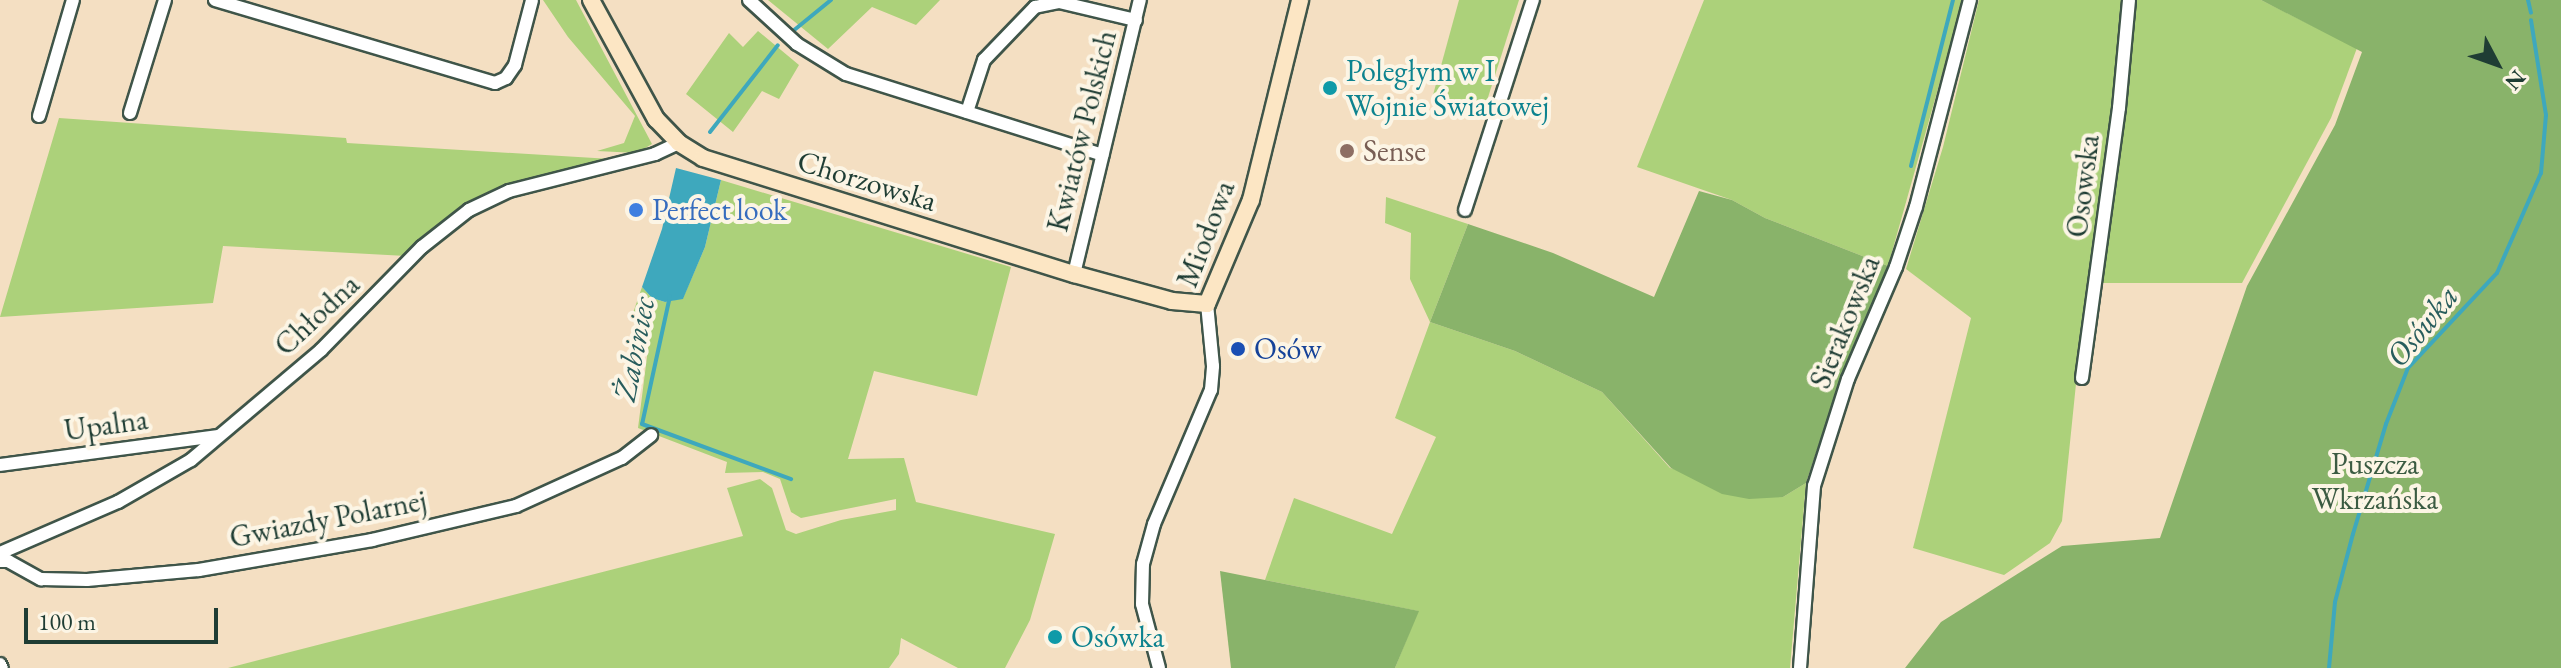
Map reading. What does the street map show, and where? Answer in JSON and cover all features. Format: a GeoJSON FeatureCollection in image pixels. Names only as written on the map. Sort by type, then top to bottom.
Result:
{"type":"FeatureCollection","features":[{"type":"Feature","properties":{"kind":"street"},"geometry":{"type":"LineString","coordinates":[[39,116],[73,0]]}},
{"type":"Feature","properties":{"kind":"street"},"geometry":{"type":"LineString","coordinates":[[130,113],[165,0]]}},
{"type":"Feature","properties":{"kind":"street"},"geometry":{"type":"LineString","coordinates":[[215,0],[495,83],[506,78],[515,65],[532,0]]}},
{"type":"Feature","properties":{"kind":"street","name":"Chorzowska"},"geometry":{"type":"LineString","coordinates":[[591,0],[646,104],[679,143],[703,158],[1074,274],[1172,301],[1207,304]]}},
{"type":"Feature","properties":{"kind":"street"},"geometry":{"type":"LineString","coordinates":[[749,0],[797,44],[837,69],[1103,155]]}},
{"type":"Feature","properties":{"kind":"street","name":"Kwiatów Polskich"},"geometry":{"type":"LineString","coordinates":[[1074,274],[1140,0]]}},
{"type":"Feature","properties":{"kind":"street","name":"Miodowa"},"geometry":{"type":"LineString","coordinates":[[1159,668],[1142,604],[1143,564],[1154,524],[1211,390],[1213,366],[1207,304],[1251,200],[1300,0]]}},
{"type":"Feature","properties":{"kind":"street"},"geometry":{"type":"LineString","coordinates":[[1465,210],[1533,0]]}},
{"type":"Feature","properties":{"kind":"street","name":"Sierakowska"},"geometry":{"type":"LineString","coordinates":[[1800,668],[1814,486],[1848,379],[1906,237],[1970,0]]}},
{"type":"Feature","properties":{"kind":"street","name":"Osowska"},"geometry":{"type":"LineString","coordinates":[[2082,378],[2119,108],[2129,0]]}},
{"type":"Feature","properties":{"kind":"street"},"geometry":{"type":"LineString","coordinates":[[967,112],[984,60],[1035,7],[1059,2],[1136,20]]}},
{"type":"Feature","properties":{"kind":"street","name":"Chłodna"},"geometry":{"type":"LineString","coordinates":[[0,553],[140,491],[191,460],[321,350],[428,241],[469,210],[509,191],[655,154],[679,143]]}},
{"type":"Feature","properties":{"kind":"street","name":"Gwiazdy Polarnej"},"geometry":{"type":"LineString","coordinates":[[0,561],[8,561],[41,579],[87,580],[199,570],[372,540],[516,506],[622,458],[651,435]]}},
{"type":"Feature","properties":{"kind":"street","name":"Upalna"},"geometry":{"type":"LineString","coordinates":[[0,465],[218,436]]}},
{"type":"Feature","properties":{"kind":"green space"},"geometry":{"type":"Polygon","coordinates":[[[543,0],[576,0],[652,144],[637,153],[597,151],[624,143],[635,116],[568,37],[543,0]]]}},
{"type":"Feature","properties":{"kind":"green space"},"geometry":{"type":"Polygon","coordinates":[[[768,0],[940,0],[916,25],[872,7],[828,49],[768,0]]]}},
{"type":"Feature","properties":{"kind":"green space"},"geometry":{"type":"Polygon","coordinates":[[[1459,0],[1519,0],[1483,113],[1433,95],[1459,0]]]}},
{"type":"Feature","properties":{"kind":"green space"},"geometry":{"type":"Polygon","coordinates":[[[1704,0],[1963,0],[1888,266],[1765,218],[1732,200],[1637,167],[1704,0]]]}},
{"type":"Feature","properties":{"kind":"green space"},"geometry":{"type":"Polygon","coordinates":[[[1979,0],[2126,0],[2116,108],[2077,374],[2062,521],[2050,543],[2004,575],[1913,548],[1971,318],[1906,269],[1943,147],[1979,0]]]}},
{"type":"Feature","properties":{"kind":"green space"},"geometry":{"type":"Polygon","coordinates":[[[2133,0],[2261,0],[2357,48],[2331,118],[2242,283],[2099,283],[2133,0]]]}},
{"type":"Feature","properties":{"kind":"green space","name":"Puszcza Wkrzańska"},"geometry":{"type":"Polygon","coordinates":[[[2261,0],[2561,0],[2561,668],[1905,668],[1941,622],[2062,546],[2160,538],[2247,286],[2335,125],[2362,52],[2261,0]]]}},
{"type":"Feature","properties":{"kind":"green space"},"geometry":{"type":"Polygon","coordinates":[[[758,31],[799,65],[779,99],[762,91],[733,132],[686,94],[729,33],[743,47],[758,31]]]}},
{"type":"Feature","properties":{"kind":"green space"},"geometry":{"type":"Polygon","coordinates":[[[59,118],[346,138],[347,143],[611,159],[475,201],[438,227],[406,256],[223,246],[213,303],[0,317],[59,118]]]}},
{"type":"Feature","properties":{"kind":"green space"},"geometry":{"type":"Polygon","coordinates":[[[721,180],[1011,267],[977,396],[874,371],[848,459],[904,458],[916,502],[1055,534],[1030,620],[1005,668],[958,668],[901,638],[899,654],[889,668],[228,668],[743,536],[727,488],[760,479],[772,488],[786,530],[796,534],[841,520],[896,510],[896,499],[801,518],[791,512],[780,479],[763,472],[725,473],[727,462],[638,428],[651,325],[633,313],[642,287],[652,298],[665,302],[683,298],[705,247],[721,180]]]}},
{"type":"Feature","properties":{"kind":"green space"},"geometry":{"type":"Polygon","coordinates":[[[1699,191],[1732,200],[1765,218],[1888,266],[1840,380],[1806,483],[1783,497],[1749,499],[1722,494],[1671,468],[1602,392],[1515,351],[1430,322],[1468,224],[1553,253],[1654,297],[1699,191]]]}},
{"type":"Feature","properties":{"kind":"green space"},"geometry":{"type":"Polygon","coordinates":[[[1386,197],[1468,224],[1430,322],[1410,279],[1411,233],[1385,223],[1386,197]]]}},
{"type":"Feature","properties":{"kind":"green space"},"geometry":{"type":"Polygon","coordinates":[[[1430,322],[1515,351],[1602,392],[1670,468],[1783,497],[1806,483],[1790,668],[1395,668],[1418,611],[1265,580],[1294,498],[1392,534],[1436,437],[1395,418],[1430,322]]]}},
{"type":"Feature","properties":{"kind":"green space"},"geometry":{"type":"Polygon","coordinates":[[[1220,571],[1419,611],[1395,668],[1231,668],[1220,571]]]}},
{"type":"Feature","properties":{"kind":"water"},"geometry":{"type":"Polygon","coordinates":[[[676,168],[721,180],[705,247],[683,299],[665,302],[652,298],[642,287],[662,229],[676,168]]]}},
{"type":"Feature","properties":{"kind":"waterway","name":"Żabiniec"},"geometry":{"type":"LineString","coordinates":[[793,31],[831,0]]}},
{"type":"Feature","properties":{"kind":"waterway"},"geometry":{"type":"LineString","coordinates":[[1911,166],[1953,0]]}},
{"type":"Feature","properties":{"kind":"waterway","name":"Osówka"},"geometry":{"type":"LineString","coordinates":[[2528,0],[2531,13]]}},
{"type":"Feature","properties":{"kind":"waterway","name":"Osówka"},"geometry":{"type":"LineString","coordinates":[[2329,668],[2335,602],[2386,424],[2408,368],[2497,273],[2541,173],[2546,115],[2531,20]]}},
{"type":"Feature","properties":{"kind":"waterway","name":"Żabiniec"},"geometry":{"type":"LineString","coordinates":[[710,132],[778,45]]}},
{"type":"Feature","properties":{"kind":"waterway","name":"Żabiniec"},"geometry":{"type":"LineString","coordinates":[[670,296],[642,424],[791,479]]}},
{"type":"Feature","properties":{"kind":"place","name":"Poległym w I Wojnie Światowej"},"geometry":{"type":"Point","coordinates":[1330,88]}},
{"type":"Feature","properties":{"kind":"place","name":"Sense"},"geometry":{"type":"Point","coordinates":[1347,151]}},
{"type":"Feature","properties":{"kind":"place","name":"Perfect look"},"geometry":{"type":"Point","coordinates":[636,210]}},
{"type":"Feature","properties":{"kind":"place","name":"Osów"},"geometry":{"type":"Point","coordinates":[1238,349]}},
{"type":"Feature","properties":{"kind":"place","name":"Osówka"},"geometry":{"type":"Point","coordinates":[1055,637]}}]}
